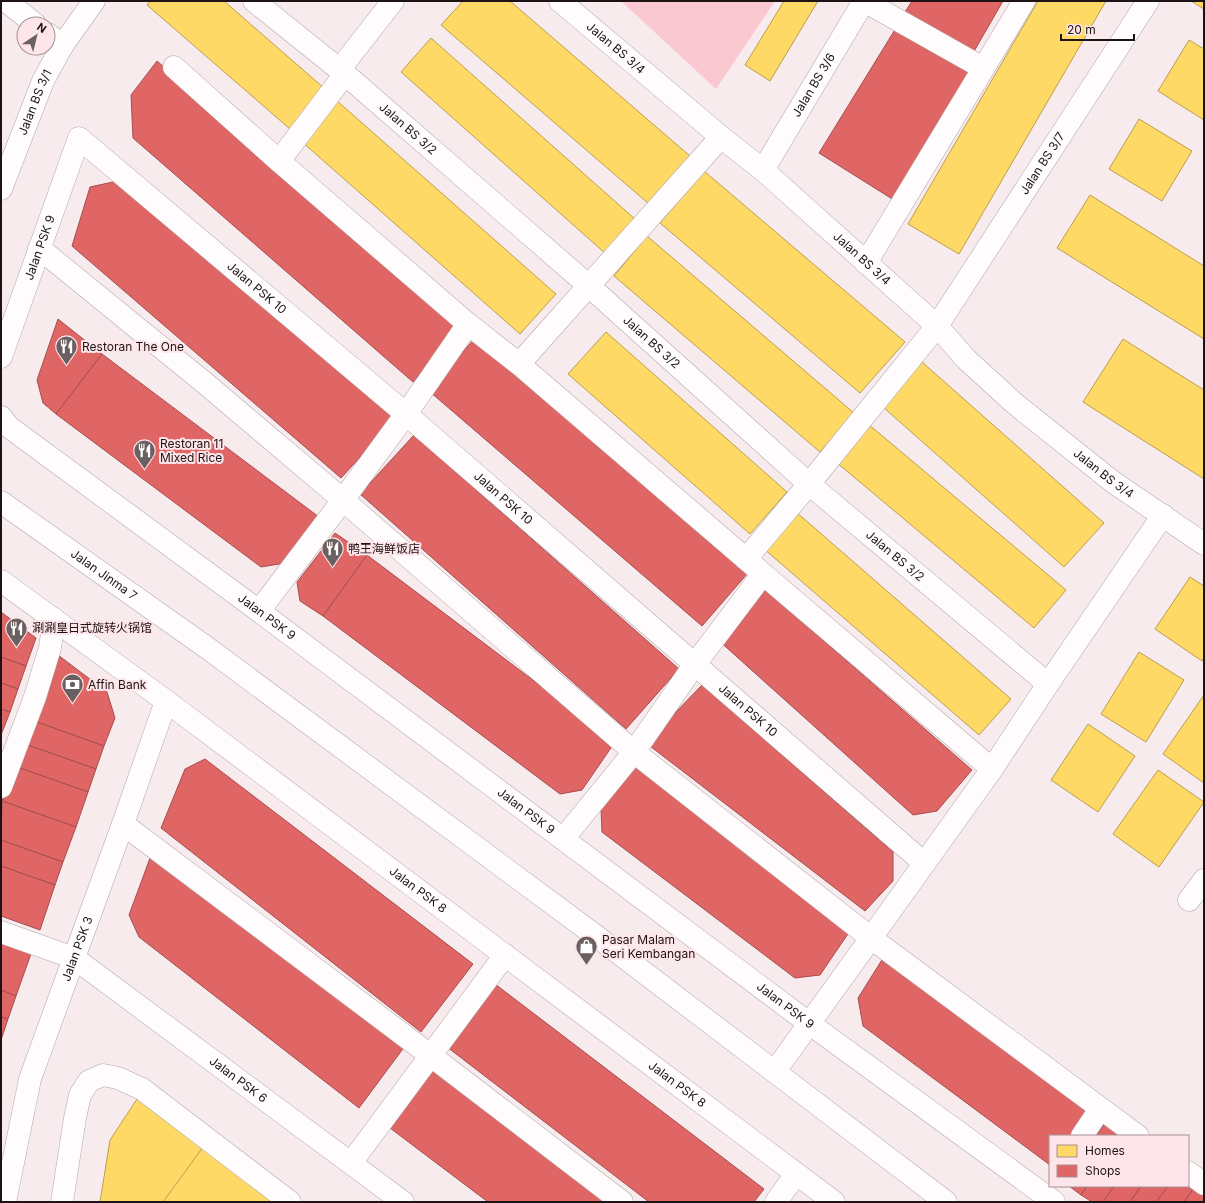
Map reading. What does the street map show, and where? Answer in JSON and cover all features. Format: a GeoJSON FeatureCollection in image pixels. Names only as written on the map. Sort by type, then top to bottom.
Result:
{"type":"FeatureCollection","features":[{"type":"Feature","properties":{"kind":"street"},"geometry":{"type":"LineString","coordinates":[[6,1],[25,16]]}},
{"type":"Feature","properties":{"kind":"street","name":"Jalan BS 3/1"},"geometry":{"type":"LineString","coordinates":[[56,39],[94,1]]}},
{"type":"Feature","properties":{"kind":"street","name":"Jalan BS 3/2"},"geometry":{"type":"LineString","coordinates":[[254,1],[342,72],[589,286],[809,484],[1048,684]]}},
{"type":"Feature","properties":{"kind":"street"},"geometry":{"type":"LineString","coordinates":[[279,161],[393,1]]}},
{"type":"Feature","properties":{"kind":"street","name":"Jalan BS 3/4"},"geometry":{"type":"LineString","coordinates":[[560,1],[721,137],[763,170],[937,326],[966,359],[1014,403],[1113,482],[1204,544]]}},
{"type":"Feature","properties":{"kind":"street"},"geometry":{"type":"LineString","coordinates":[[864,1],[983,68]]}},
{"type":"Feature","properties":{"kind":"street","name":"Jalan BS 3/6"},"geometry":{"type":"LineString","coordinates":[[763,170],[864,1]]}},
{"type":"Feature","properties":{"kind":"street"},"geometry":{"type":"LineString","coordinates":[[866,262],[1024,1]]}},
{"type":"Feature","properties":{"kind":"street","name":"Jalan BS 3/7"},"geometry":{"type":"LineString","coordinates":[[746,558],[809,484],[937,326],[1148,1]]}},
{"type":"Feature","properties":{"kind":"street","name":"Jalan BS 3/1"},"geometry":{"type":"LineString","coordinates":[[1,189],[43,81],[50,56]]}},
{"type":"Feature","properties":{"kind":"street"},"geometry":{"type":"LineString","coordinates":[[174,67],[279,161],[468,324],[519,364],[992,769]]}},
{"type":"Feature","properties":{"kind":"street"},"geometry":{"type":"LineString","coordinates":[[519,364],[721,137]]}},
{"type":"Feature","properties":{"kind":"street","name":"Jalan PSK 9"},"geometry":{"type":"LineString","coordinates":[[1,357],[78,138]]}},
{"type":"Feature","properties":{"kind":"street","name":"Jalan PSK 10"},"geometry":{"type":"LineString","coordinates":[[78,138],[406,414],[924,863]]}},
{"type":"Feature","properties":{"kind":"street"},"geometry":{"type":"LineString","coordinates":[[39,248],[206,384],[343,500],[634,752],[871,938],[1137,1135]]}},
{"type":"Feature","properties":{"kind":"street"},"geometry":{"type":"LineString","coordinates":[[259,611],[406,414],[468,324]]}},
{"type":"Feature","properties":{"kind":"street","name":"Jalan PSK 9"},"geometry":{"type":"LineString","coordinates":[[1,417],[9,427],[259,611],[810,1024],[1049,1194]]}},
{"type":"Feature","properties":{"kind":"street","name":"Jalan Jinma 7"},"geometry":{"type":"LineString","coordinates":[[1,502],[206,647],[596,936],[946,1202]]}},
{"type":"Feature","properties":{"kind":"street"},"geometry":{"type":"LineString","coordinates":[[775,1071],[992,769],[1163,515]]}},
{"type":"Feature","properties":{"kind":"street"},"geometry":{"type":"LineString","coordinates":[[563,839],[634,752],[695,664],[763,574]]}},
{"type":"Feature","properties":{"kind":"street","name":"Jalan PSK 8"},"geometry":{"type":"LineString","coordinates":[[1,581],[166,701],[834,1202]]}},
{"type":"Feature","properties":{"kind":"street"},"geometry":{"type":"LineString","coordinates":[[1,787],[35,697],[50,648],[54,620]]}},
{"type":"Feature","properties":{"kind":"street","name":"Jalan PSK 3"},"geometry":{"type":"LineString","coordinates":[[5,1202],[30,1080],[124,824],[166,701]]}},
{"type":"Feature","properties":{"kind":"street"},"geometry":{"type":"LineString","coordinates":[[124,824],[622,1202]]}},
{"type":"Feature","properties":{"kind":"street"},"geometry":{"type":"LineString","coordinates":[[1190,900],[1204,880]]}},
{"type":"Feature","properties":{"kind":"street","name":"Jalan PSK 6"},"geometry":{"type":"LineString","coordinates":[[1,932],[74,958],[404,1202]]}},
{"type":"Feature","properties":{"kind":"street"},"geometry":{"type":"LineString","coordinates":[[351,1163],[505,955]]}},
{"type":"Feature","properties":{"kind":"street"},"geometry":{"type":"LineString","coordinates":[[62,1202],[80,1095],[89,1081],[103,1075],[118,1078],[142,1088],[290,1202]]}},
{"type":"Feature","properties":{"kind":"street"},"geometry":{"type":"LineString","coordinates":[[1083,1135],[1100,1109]]}},
{"type":"Feature","properties":{"kind":"street"},"geometry":{"type":"LineString","coordinates":[[1189,1173],[1204,1184]]}},
{"type":"Feature","properties":{"kind":"street"},"geometry":{"type":"LineString","coordinates":[[776,1202],[796,1174]]}},
{"type":"Feature","properties":{"kind":"shaded area"},"geometry":{"type":"Polygon","coordinates":[[[621,1],[775,1],[716,89],[621,1]]]}},
{"type":"Feature","properties":{"kind":"building: Homes"},"geometry":{"type":"Polygon","coordinates":[[[150,1],[224,1],[325,89],[290,129],[147,5],[150,1]]]}},
{"type":"Feature","properties":{"kind":"building: Homes"},"geometry":{"type":"Polygon","coordinates":[[[463,1],[510,1],[690,156],[649,204],[441,25],[463,1]]]}},
{"type":"Feature","properties":{"kind":"building: Homes"},"geometry":{"type":"Polygon","coordinates":[[[784,1],[818,1],[770,81],[745,65],[784,1]]]}},
{"type":"Feature","properties":{"kind":"building: Homes"},"geometry":{"type":"Polygon","coordinates":[[[1038,1],[1106,1],[959,254],[908,224],[1038,1]]]}},
{"type":"Feature","properties":{"kind":"building: Homes"},"geometry":{"type":"Polygon","coordinates":[[[1191,1],[1204,1],[1204,9],[1191,1]]]}},
{"type":"Feature","properties":{"kind":"building: Homes"},"geometry":{"type":"Polygon","coordinates":[[[431,38],[636,220],[606,254],[401,72],[431,38]]]}},
{"type":"Feature","properties":{"kind":"building: Homes"},"geometry":{"type":"Polygon","coordinates":[[[1189,40],[1204,49],[1204,120],[1158,91],[1189,40]]]}},
{"type":"Feature","properties":{"kind":"building: Homes"},"geometry":{"type":"Polygon","coordinates":[[[336,100],[556,294],[520,334],[301,141],[336,100]]]}},
{"type":"Feature","properties":{"kind":"building: Homes"},"geometry":{"type":"Polygon","coordinates":[[[1139,119],[1192,151],[1162,201],[1109,169],[1139,119]]]}},
{"type":"Feature","properties":{"kind":"building: Homes"},"geometry":{"type":"Polygon","coordinates":[[[704,171],[905,342],[860,393],[660,223],[704,171]]]}},
{"type":"Feature","properties":{"kind":"building: Homes"},"geometry":{"type":"Polygon","coordinates":[[[1090,195],[1204,266],[1204,339],[1057,248],[1090,195]]]}},
{"type":"Feature","properties":{"kind":"building: Homes"},"geometry":{"type":"Polygon","coordinates":[[[647,236],[854,413],[820,452],[614,276],[647,236]]]}},
{"type":"Feature","properties":{"kind":"building: Homes"},"geometry":{"type":"Polygon","coordinates":[[[606,332],[787,492],[750,534],[568,374],[606,332]]]}},
{"type":"Feature","properties":{"kind":"building: Homes"},"geometry":{"type":"Polygon","coordinates":[[[1123,339],[1204,390],[1204,479],[1083,402],[1123,339]]]}},
{"type":"Feature","properties":{"kind":"building: Homes"},"geometry":{"type":"Polygon","coordinates":[[[922,362],[1104,523],[1064,567],[883,407],[922,362]]]}},
{"type":"Feature","properties":{"kind":"building: Homes"},"geometry":{"type":"Polygon","coordinates":[[[868,424],[1066,590],[1034,628],[836,462],[868,424]]]}},
{"type":"Feature","properties":{"kind":"building: Homes"},"geometry":{"type":"Polygon","coordinates":[[[795,511],[1011,699],[979,735],[763,548],[795,511]]]}},
{"type":"Feature","properties":{"kind":"building: Homes"},"geometry":{"type":"Polygon","coordinates":[[[1190,577],[1204,586],[1204,657],[1202,661],[1155,629],[1190,577]]]}},
{"type":"Feature","properties":{"kind":"building: Homes"},"geometry":{"type":"Polygon","coordinates":[[[1139,652],[1184,680],[1146,742],[1101,714],[1139,652]]]}},
{"type":"Feature","properties":{"kind":"building: Homes"},"geometry":{"type":"Polygon","coordinates":[[[1204,695],[1204,783],[1163,754],[1204,695]]]}},
{"type":"Feature","properties":{"kind":"building: Homes"},"geometry":{"type":"Polygon","coordinates":[[[1088,724],[1135,756],[1098,812],[1051,780],[1088,724]]]}},
{"type":"Feature","properties":{"kind":"building: Homes"},"geometry":{"type":"Polygon","coordinates":[[[1158,770],[1204,802],[1159,867],[1113,834],[1158,770]]]}},
{"type":"Feature","properties":{"kind":"building: Homes"},"geometry":{"type":"Polygon","coordinates":[[[141,1093],[285,1202],[100,1202],[110,1140],[141,1093]]]}},
{"type":"Feature","properties":{"kind":"building: Homes"},"geometry":{"type":"Polygon","coordinates":[[[203,1147],[279,1202],[163,1202],[203,1147]]]}},
{"type":"Feature","properties":{"kind":"building: Shops"},"geometry":{"type":"Polygon","coordinates":[[[912,1],[1003,1],[973,53],[905,12],[912,1]]]}},
{"type":"Feature","properties":{"kind":"building: Shops"},"geometry":{"type":"Polygon","coordinates":[[[896,28],[974,76],[897,202],[819,153],[896,28]]]}},
{"type":"Feature","properties":{"kind":"building: Shops"},"geometry":{"type":"Polygon","coordinates":[[[157,61],[460,324],[413,382],[133,138],[131,95],[157,61]]]}},
{"type":"Feature","properties":{"kind":"building: Shops"},"geometry":{"type":"Polygon","coordinates":[[[122,180],[395,419],[341,478],[72,246],[90,187],[122,180]]]}},
{"type":"Feature","properties":{"kind":"building: Shops","name":"Restoran The One"},"geometry":{"type":"Polygon","coordinates":[[[58,319],[102,354],[56,414],[43,403],[37,380],[58,319]]]}},
{"type":"Feature","properties":{"kind":"building: Shops"},"geometry":{"type":"Polygon","coordinates":[[[474,339],[747,574],[702,626],[429,391],[474,339]]]}},
{"type":"Feature","properties":{"kind":"building: Shops"},"geometry":{"type":"Polygon","coordinates":[[[102,354],[319,517],[285,563],[261,567],[56,414],[102,354]]]}},
{"type":"Feature","properties":{"kind":"building: Shops"},"geometry":{"type":"Polygon","coordinates":[[[414,435],[679,669],[626,729],[360,494],[414,435]]]}},
{"type":"Feature","properties":{"kind":"building: Shops","name":"鸭王海鲜饭店"},"geometry":{"type":"Polygon","coordinates":[[[335,533],[367,555],[323,616],[300,601],[297,582],[335,533]]]}},
{"type":"Feature","properties":{"kind":"building: Shops"},"geometry":{"type":"Polygon","coordinates":[[[367,555],[615,742],[582,790],[560,794],[323,616],[367,555]]]}},
{"type":"Feature","properties":{"kind":"building: Shops"},"geometry":{"type":"Polygon","coordinates":[[[762,587],[972,770],[937,811],[913,815],[717,639],[762,587]]]}},
{"type":"Feature","properties":{"kind":"building: Shops","name":"涮涮皇日式旋转火锅馆"},"geometry":{"type":"Polygon","coordinates":[[[1,612],[36,638],[26,666],[1,657],[1,612]]]}},
{"type":"Feature","properties":{"kind":"building: Shops","name":"Affin Bank"},"geometry":{"type":"Polygon","coordinates":[[[54,652],[107,692],[115,718],[104,746],[31,720],[54,652]]]}},
{"type":"Feature","properties":{"kind":"building: Shops"},"geometry":{"type":"Polygon","coordinates":[[[1,657],[26,666],[18,689],[1,683],[1,657]]]}},
{"type":"Feature","properties":{"kind":"building: Shops"},"geometry":{"type":"Polygon","coordinates":[[[1,683],[18,689],[10,712],[1,709],[1,683]]]}},
{"type":"Feature","properties":{"kind":"building: Shops"},"geometry":{"type":"Polygon","coordinates":[[[702,685],[893,852],[893,881],[865,911],[646,743],[702,685]]]}},
{"type":"Feature","properties":{"kind":"building: Shops"},"geometry":{"type":"Polygon","coordinates":[[[1,709],[10,712],[1,735],[1,709]]]}},
{"type":"Feature","properties":{"kind":"building: Shops"},"geometry":{"type":"Polygon","coordinates":[[[31,720],[104,746],[96,769],[22,743],[31,720]]]}},
{"type":"Feature","properties":{"kind":"building: Shops"},"geometry":{"type":"Polygon","coordinates":[[[22,743],[96,769],[88,792],[14,766],[22,743]]]}},
{"type":"Feature","properties":{"kind":"building: Shops"},"geometry":{"type":"Polygon","coordinates":[[[205,759],[473,964],[421,1032],[161,828],[185,769],[205,759]]]}},
{"type":"Feature","properties":{"kind":"building: Shops"},"geometry":{"type":"Polygon","coordinates":[[[637,762],[854,925],[820,975],[795,978],[602,832],[601,808],[637,762]]]}},
{"type":"Feature","properties":{"kind":"building: Shops"},"geometry":{"type":"Polygon","coordinates":[[[14,766],[88,792],[76,827],[2,801],[14,766]]]}},
{"type":"Feature","properties":{"kind":"building: Shops"},"geometry":{"type":"Polygon","coordinates":[[[2,801],[76,827],[63,862],[1,840],[2,801]]]}},
{"type":"Feature","properties":{"kind":"building: Shops"},"geometry":{"type":"Polygon","coordinates":[[[1,840],[63,862],[55,885],[1,866],[1,840]]]}},
{"type":"Feature","properties":{"kind":"building: Shops"},"geometry":{"type":"Polygon","coordinates":[[[153,850],[405,1046],[359,1108],[139,937],[129,915],[153,850]]]}},
{"type":"Feature","properties":{"kind":"building: Shops"},"geometry":{"type":"Polygon","coordinates":[[[1,866],[55,885],[40,930],[1,916],[1,866]]]}},
{"type":"Feature","properties":{"kind":"building: Shops"},"geometry":{"type":"Polygon","coordinates":[[[1,940],[32,951],[16,996],[1,990],[1,940]]]}},
{"type":"Feature","properties":{"kind":"building: Shops"},"geometry":{"type":"Polygon","coordinates":[[[885,955],[1092,1107],[1073,1135],[1049,1135],[1049,1164],[863,1026],[858,998],[885,955]]]}},
{"type":"Feature","properties":{"kind":"building: Shops"},"geometry":{"type":"Polygon","coordinates":[[[495,984],[764,1189],[754,1202],[649,1202],[447,1047],[495,984]]]}},
{"type":"Feature","properties":{"kind":"building: Shops"},"geometry":{"type":"Polygon","coordinates":[[[1,990],[16,996],[8,1019],[1,1017],[1,990]]]}},
{"type":"Feature","properties":{"kind":"building: Shops"},"geometry":{"type":"Polygon","coordinates":[[[1,1017],[8,1019],[1,1040],[1,1017]]]}},
{"type":"Feature","properties":{"kind":"building: Shops"},"geometry":{"type":"Polygon","coordinates":[[[435,1067],[615,1202],[488,1202],[390,1128],[435,1067]]]}},
{"type":"Feature","properties":{"kind":"building: Shops"},"geometry":{"type":"Polygon","coordinates":[[[1104,1124],[1120,1135],[1097,1135],[1104,1124]]]}},
{"type":"Feature","properties":{"kind":"building: Shops"},"geometry":{"type":"Polygon","coordinates":[[[1189,1185],[1194,1188],[1184,1202],[1156,1202],[1167,1187],[1189,1187],[1189,1185]]]}},
{"type":"Feature","properties":{"kind":"building: Shops"},"geometry":{"type":"Polygon","coordinates":[[[1070,1187],[1086,1187],[1081,1195],[1070,1187]]]}},
{"type":"Feature","properties":{"kind":"building: Shops"},"geometry":{"type":"Polygon","coordinates":[[[1086,1187],[1113,1187],[1103,1202],[1092,1202],[1081,1195],[1086,1187]]]}},
{"type":"Feature","properties":{"kind":"building: Shops"},"geometry":{"type":"Polygon","coordinates":[[[1113,1187],[1140,1187],[1130,1202],[1103,1202],[1113,1187]]]}},
{"type":"Feature","properties":{"kind":"building: Shops"},"geometry":{"type":"Polygon","coordinates":[[[1140,1187],[1167,1187],[1156,1202],[1130,1202],[1140,1187]]]}},
{"type":"Feature","properties":{"kind":"building: Shops"},"geometry":{"type":"Polygon","coordinates":[[[1194,1188],[1204,1195],[1204,1202],[1184,1202],[1194,1188]]]}},
{"type":"Feature","properties":{"kind":"place","name":"Restoran The One"},"geometry":{"type":"Point","coordinates":[67,366]}},
{"type":"Feature","properties":{"kind":"place","name":"Restoran 11 Mixed Rice"},"geometry":{"type":"Point","coordinates":[145,470]}},
{"type":"Feature","properties":{"kind":"place","name":"鸭王海鲜饭店"},"geometry":{"type":"Point","coordinates":[332,568]}},
{"type":"Feature","properties":{"kind":"place","name":"涮涮皇日式旋转火锅馆"},"geometry":{"type":"Point","coordinates":[17,648]}},
{"type":"Feature","properties":{"kind":"place","name":"Affin Bank"},"geometry":{"type":"Point","coordinates":[73,704]}},
{"type":"Feature","properties":{"kind":"place","name":"Pasar Malam Seri Kembangan"},"geometry":{"type":"Point","coordinates":[587,966]}}]}
